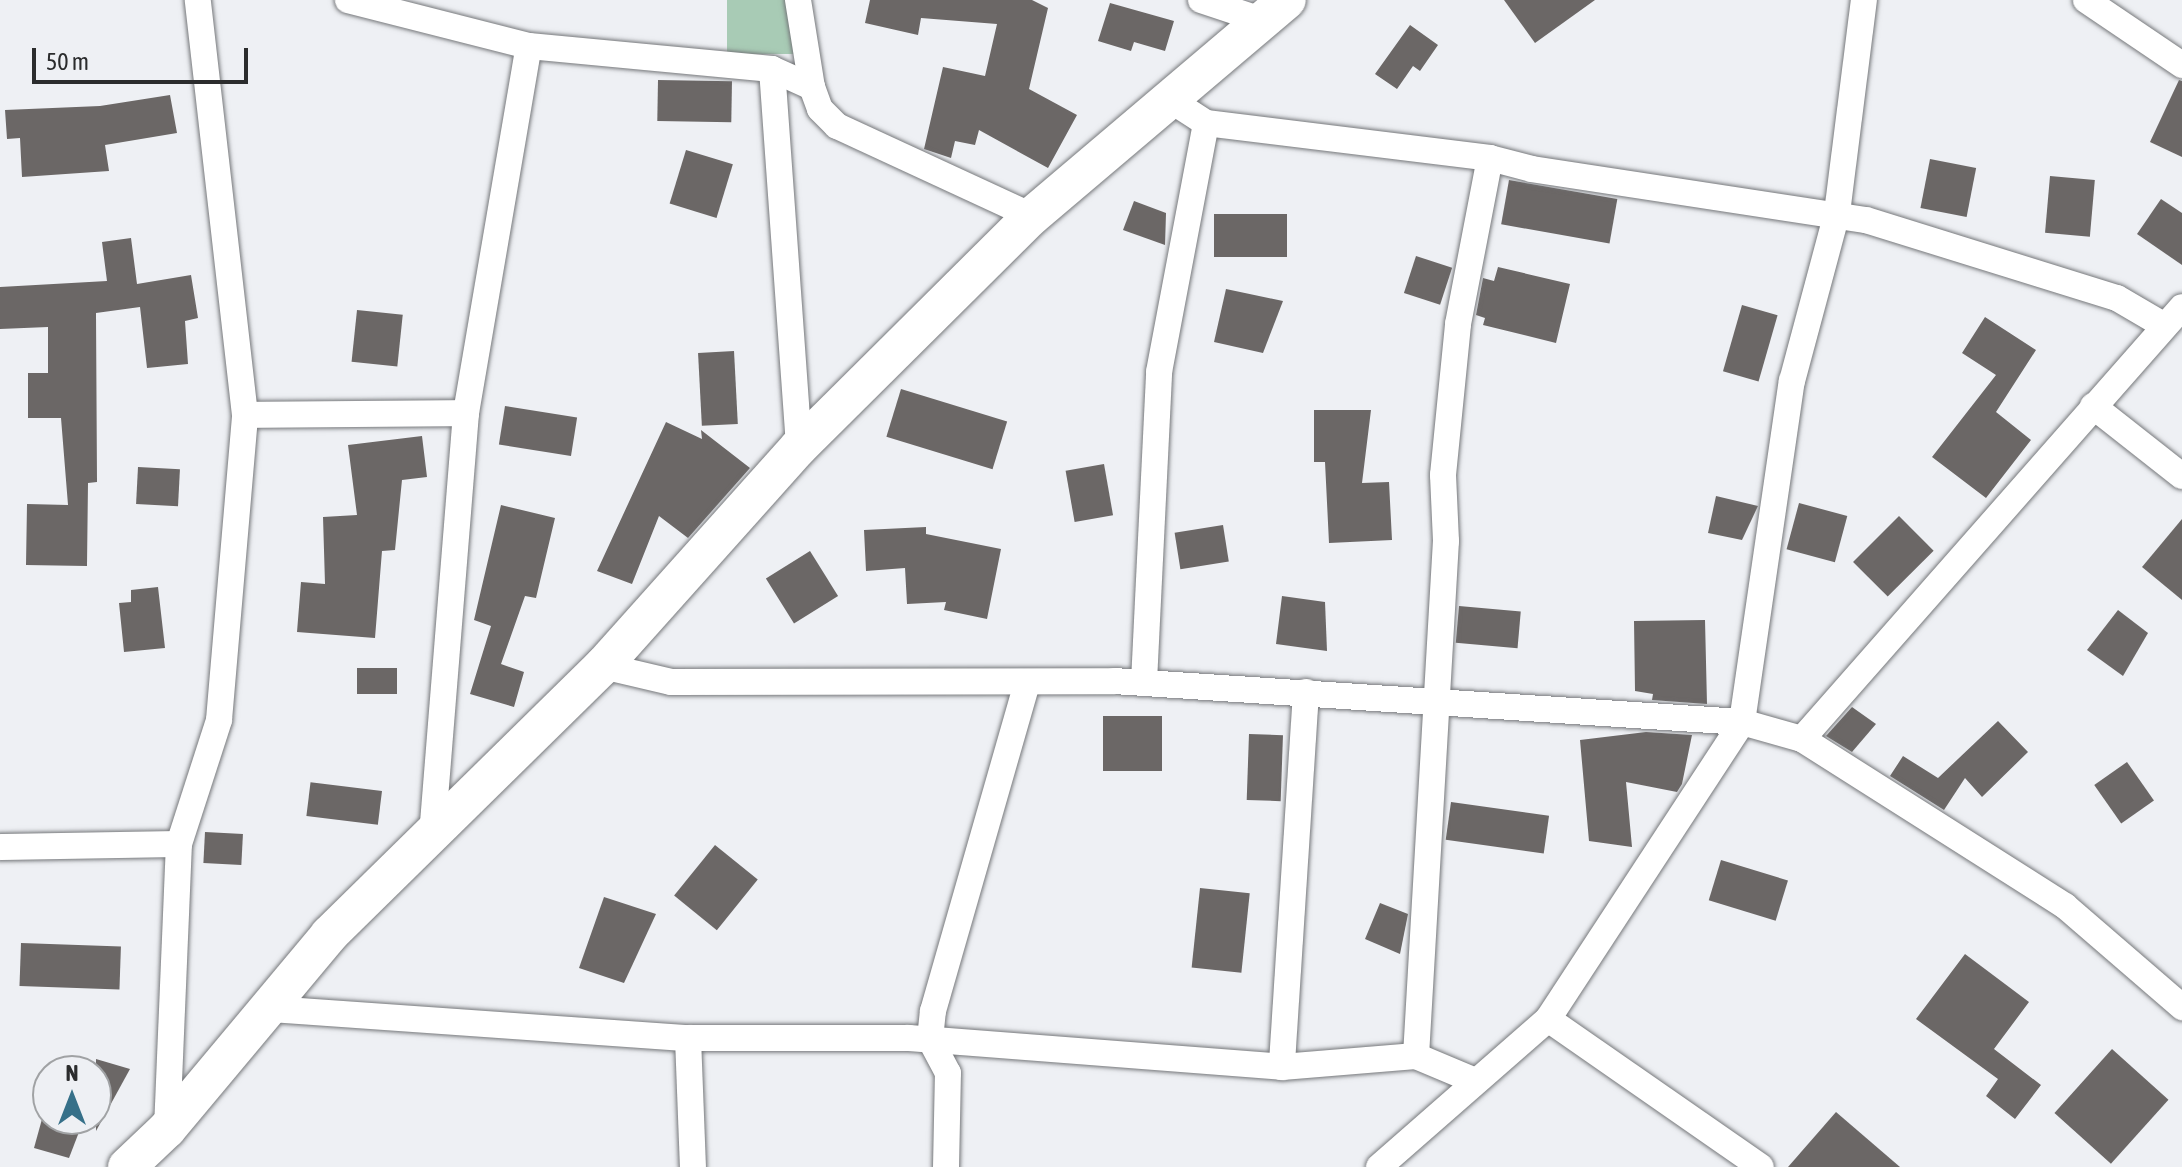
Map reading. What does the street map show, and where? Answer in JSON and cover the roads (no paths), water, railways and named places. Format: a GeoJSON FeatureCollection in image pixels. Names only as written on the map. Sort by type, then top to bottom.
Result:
{"type":"FeatureCollection","features":[{"type":"Feature","properties":{"kind":"street"},"geometry":{"type":"LineString","coordinates":[[167,1129],[179,844],[219,720],[245,415],[198,0]]}},
{"type":"Feature","properties":{"kind":"street"},"geometry":{"type":"LineString","coordinates":[[348,0],[529,46],[772,69],[812,87]]}},
{"type":"Feature","properties":{"kind":"street"},"geometry":{"type":"LineString","coordinates":[[798,0],[812,87],[820,109],[837,126],[1032,216]]}},
{"type":"Feature","properties":{"kind":"street"},"geometry":{"type":"LineString","coordinates":[[1201,0],[1276,11]]}},
{"type":"Feature","properties":{"kind":"street"},"geometry":{"type":"LineString","coordinates":[[1379,1167],[1473,1080],[1548,1019],[1742,722],[1792,381],[1837,215],[1864,0]]}},
{"type":"Feature","properties":{"kind":"street"},"geometry":{"type":"LineString","coordinates":[[2086,0],[2182,65]]}},
{"type":"Feature","properties":{"kind":"street"},"geometry":{"type":"LineString","coordinates":[[127,1167],[167,1129],[271,1009],[329,935],[603,666],[799,447],[1032,216],[1276,11]]}},
{"type":"Feature","properties":{"kind":"street"},"geometry":{"type":"LineString","coordinates":[[432,835],[466,413],[529,46]]}},
{"type":"Feature","properties":{"kind":"street"},"geometry":{"type":"LineString","coordinates":[[772,69],[799,447]]}},
{"type":"Feature","properties":{"kind":"street"},"geometry":{"type":"LineString","coordinates":[[1172,101],[1206,123],[1490,158],[1532,169],[1866,220],[2173,316],[1802,739]]}},
{"type":"Feature","properties":{"kind":"street"},"geometry":{"type":"LineString","coordinates":[[1144,682],[1159,372],[1206,123]]}},
{"type":"Feature","properties":{"kind":"street"},"geometry":{"type":"LineString","coordinates":[[1416,1056],[1446,541],[1443,475],[1458,324],[1490,158]]}},
{"type":"Feature","properties":{"kind":"street"},"geometry":{"type":"LineString","coordinates":[[2093,406],[2182,476]]}},
{"type":"Feature","properties":{"kind":"street"},"geometry":{"type":"LineString","coordinates":[[245,415],[466,413]]}},
{"type":"Feature","properties":{"kind":"street"},"geometry":{"type":"LineString","coordinates":[[603,666],[671,682],[1144,682],[1742,722],[1802,739],[2065,906],[2182,1007]]}},
{"type":"Feature","properties":{"kind":"street"},"geometry":{"type":"LineString","coordinates":[[946,1167],[948,1073],[930,1039],[936,996],[1027,684]]}},
{"type":"Feature","properties":{"kind":"street"},"geometry":{"type":"LineString","coordinates":[[1282,1067],[1291,869],[1306,692]]}},
{"type":"Feature","properties":{"kind":"street"},"geometry":{"type":"LineString","coordinates":[[0,847],[179,844]]}},
{"type":"Feature","properties":{"kind":"street"},"geometry":{"type":"LineString","coordinates":[[271,1009],[688,1038],[930,1039],[1282,1067],[1416,1056],[1473,1080]]}},
{"type":"Feature","properties":{"kind":"street"},"geometry":{"type":"LineString","coordinates":[[1548,1019],[1761,1167]]}},
{"type":"Feature","properties":{"kind":"street"},"geometry":{"type":"LineString","coordinates":[[688,1038],[693,1167]]}}]}
